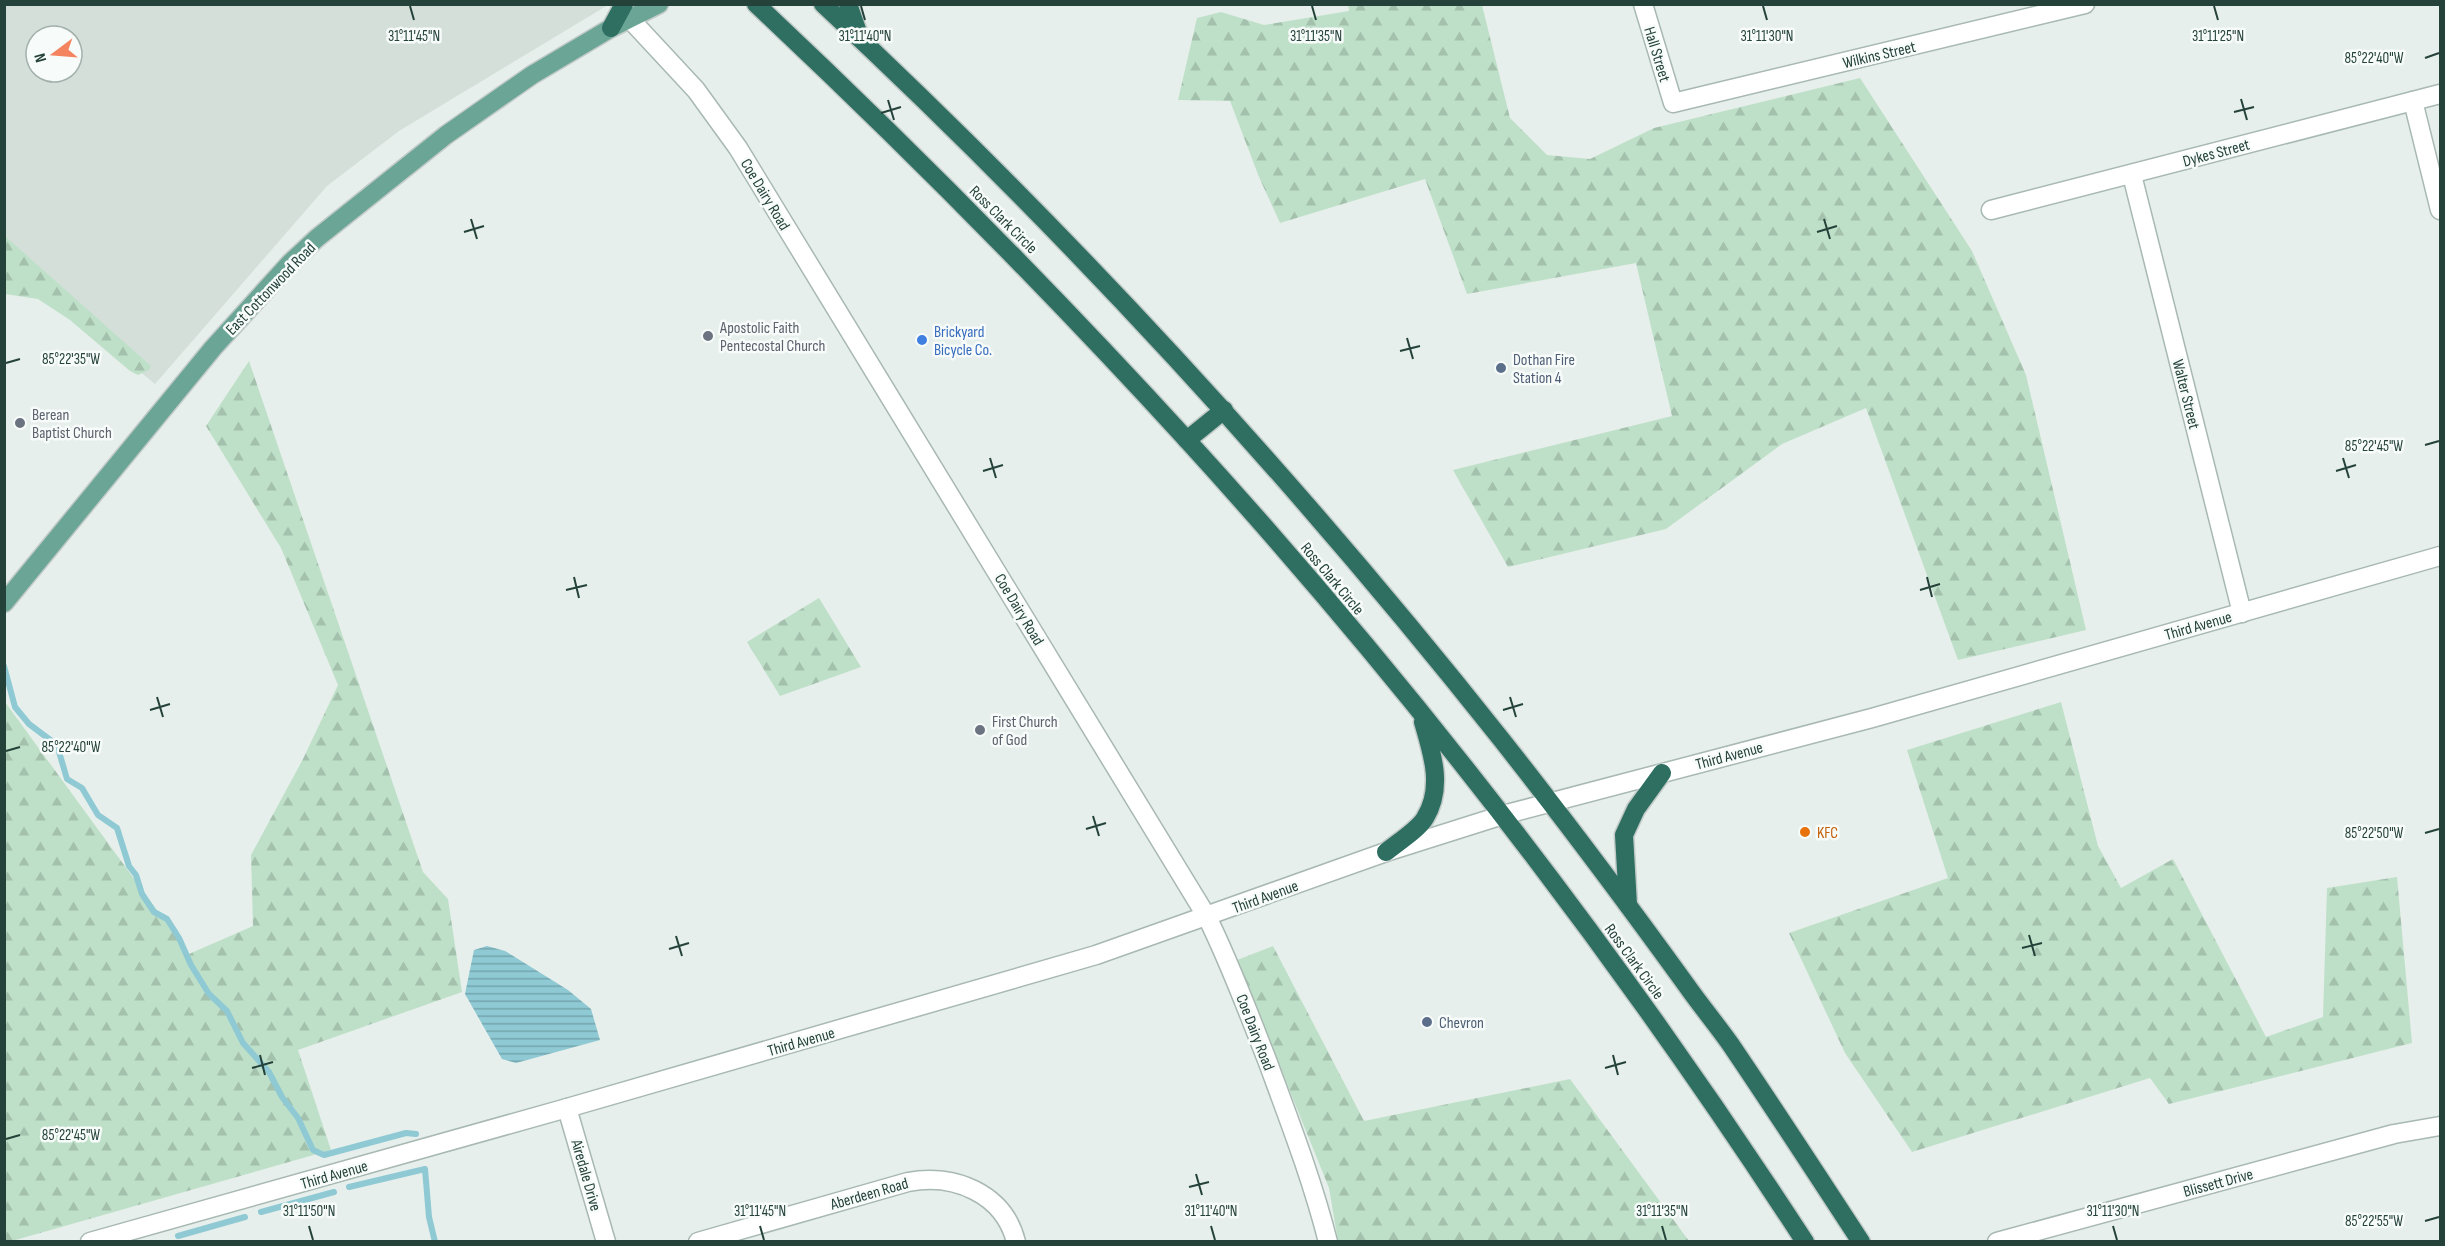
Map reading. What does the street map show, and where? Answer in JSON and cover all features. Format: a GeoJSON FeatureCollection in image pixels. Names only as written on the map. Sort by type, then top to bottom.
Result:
{"type":"FeatureCollection","features":[{"type":"Feature","properties":{"kind":"highway","name":"Ross Clark Circle"},"geometry":{"type":"LineString","coordinates":[[756,4],[950,192],[1045,289],[1187,440],[1296,564],[1503,815],[1686,1066],[1805,1242]]}},
{"type":"Feature","properties":{"kind":"highway","name":"Ross Clark Circle"},"geometry":{"type":"LineString","coordinates":[[823,4],[954,127],[1088,265],[1224,410],[1332,533],[1460,687],[1628,904],[1730,1044],[1861,1242]]}},
{"type":"Feature","properties":{"kind":"highway"},"geometry":{"type":"LineString","coordinates":[[848,4],[861,39]]}},
{"type":"Feature","properties":{"kind":"highway"},"geometry":{"type":"LineString","coordinates":[[611,28],[627,12]]}},
{"type":"Feature","properties":{"kind":"highway"},"geometry":{"type":"LineString","coordinates":[[1187,440],[1224,410]]}},
{"type":"Feature","properties":{"kind":"highway"},"geometry":{"type":"LineString","coordinates":[[1386,852],[1425,819],[1436,793],[1434,760],[1421,714]]}},
{"type":"Feature","properties":{"kind":"highway"},"geometry":{"type":"LineString","coordinates":[[1628,904],[1624,835],[1636,809],[1662,773]]}},
{"type":"Feature","properties":{"kind":"main road"},"geometry":{"type":"LineString","coordinates":[[627,12],[659,4]]}},
{"type":"Feature","properties":{"kind":"main road","name":"East Cottonwood Road"},"geometry":{"type":"LineString","coordinates":[[4,603],[213,348],[290,263],[351,210],[446,135],[532,75],[611,28]]}},
{"type":"Feature","properties":{"kind":"street","name":"Hall Street"},"geometry":{"type":"LineString","coordinates":[[1643,4],[1673,103]]}},
{"type":"Feature","properties":{"kind":"street","name":"Wilkins Street"},"geometry":{"type":"LineString","coordinates":[[1673,103],[2085,4]]}},
{"type":"Feature","properties":{"kind":"street","name":"Coe Dairy Road"},"geometry":{"type":"LineString","coordinates":[[627,12],[696,90],[738,148],[1207,917],[1229,963],[1290,1121],[1316,1196],[1328,1242]]}},
{"type":"Feature","properties":{"kind":"street","name":"Dykes Street"},"geometry":{"type":"LineString","coordinates":[[1992,210],[2440,94]]}},
{"type":"Feature","properties":{"kind":"street"},"geometry":{"type":"LineString","coordinates":[[2413,101],[2440,210]]}},
{"type":"Feature","properties":{"kind":"street","name":"Walter Street"},"geometry":{"type":"LineString","coordinates":[[2132,175],[2242,613]]}},
{"type":"Feature","properties":{"kind":"street","name":"Third Avenue"},"geometry":{"type":"LineString","coordinates":[[90,1242],[567,1108],[1096,955],[1386,852],[1503,815],[1872,718],[2440,555]]}},
{"type":"Feature","properties":{"kind":"street","name":"Airedale Drive"},"geometry":{"type":"LineString","coordinates":[[567,1108],[606,1242]]}},
{"type":"Feature","properties":{"kind":"street","name":"Blissett Drive"},"geometry":{"type":"LineString","coordinates":[[1997,1242],[2394,1134],[2440,1126]]}},
{"type":"Feature","properties":{"kind":"street","name":"Aberdeen Road"},"geometry":{"type":"LineString","coordinates":[[698,1242],[908,1182],[938,1179],[967,1185],[991,1201],[1009,1224],[1016,1242]]}},
{"type":"Feature","properties":{"kind":"shaded area"},"geometry":{"type":"Polygon","coordinates":[[[4,5],[608,5],[399,131],[327,186],[155,384],[5,261],[4,5]]]}},
{"type":"Feature","properties":{"kind":"green space"},"geometry":{"type":"Polygon","coordinates":[[[1348,4],[1482,5],[1510,118],[1547,155],[1590,159],[1654,128],[1860,78],[1972,251],[2026,375],[2086,630],[1958,660],[1866,408],[1782,444],[1666,529],[1508,567],[1453,470],[1672,416],[1636,263],[1467,294],[1425,179],[1280,223],[1259,177],[1230,101],[1178,100],[1197,18],[1221,12],[1264,25],[1349,11],[1348,4]]]}},
{"type":"Feature","properties":{"kind":"green space"},"geometry":{"type":"Polygon","coordinates":[[[5,236],[151,366],[149,370],[138,375],[130,371],[70,320],[38,299],[5,294],[5,236]]]}},
{"type":"Feature","properties":{"kind":"green space"},"geometry":{"type":"Polygon","coordinates":[[[249,361],[423,872],[448,899],[462,992],[298,1050],[331,1150],[12,1241],[5,1241],[5,702],[189,954],[253,926],[251,855],[303,759],[338,685],[281,548],[206,426],[249,361]]]}},
{"type":"Feature","properties":{"kind":"green space"},"geometry":{"type":"Polygon","coordinates":[[[819,598],[861,667],[780,696],[747,642],[819,598]]]}},
{"type":"Feature","properties":{"kind":"green space"},"geometry":{"type":"Polygon","coordinates":[[[2061,702],[2098,846],[2121,888],[2173,859],[2266,1037],[2323,1017],[2327,888],[2397,877],[2412,1043],[2169,1104],[2150,1078],[1912,1152],[1845,1053],[1789,933],[1948,878],[1907,750],[2061,702]]]}},
{"type":"Feature","properties":{"kind":"green space"},"geometry":{"type":"Polygon","coordinates":[[[1273,946],[1364,1121],[1570,1079],[1689,1241],[1338,1241],[1329,1188],[1237,960],[1273,946]]]}},
{"type":"Feature","properties":{"kind":"water"},"geometry":{"type":"Polygon","coordinates":[[[487,946],[505,951],[568,990],[591,1009],[600,1040],[516,1063],[502,1059],[465,994],[474,950],[487,946]]]}},
{"type":"Feature","properties":{"kind":"waterway"},"geometry":{"type":"LineString","coordinates":[[4,666],[15,707],[29,724],[57,745],[67,779],[82,788],[98,815],[117,828],[129,866],[136,875],[142,894],[154,912],[167,919],[209,994],[227,1011],[243,1043],[269,1072],[282,1097],[298,1118],[313,1150],[324,1155],[406,1133],[416,1134]]}},
{"type":"Feature","properties":{"kind":"waterway"},"geometry":{"type":"LineString","coordinates":[[349,1187],[425,1169],[429,1217],[435,1242]]}},
{"type":"Feature","properties":{"kind":"waterway"},"geometry":{"type":"LineString","coordinates":[[261,1212],[334,1192]]}},
{"type":"Feature","properties":{"kind":"waterway"},"geometry":{"type":"LineString","coordinates":[[178,1236],[245,1217]]}},
{"type":"Feature","properties":{"kind":"place","name":"Apostolic Faith Pentecostal Church"},"geometry":{"type":"Point","coordinates":[708,336]}},
{"type":"Feature","properties":{"kind":"place","name":"Brickyard Bicycle Co."},"geometry":{"type":"Point","coordinates":[922,340]}},
{"type":"Feature","properties":{"kind":"place","name":"Dothan Fire Station 4"},"geometry":{"type":"Point","coordinates":[1501,368]}},
{"type":"Feature","properties":{"kind":"place","name":"Berean Baptist Church"},"geometry":{"type":"Point","coordinates":[20,423]}},
{"type":"Feature","properties":{"kind":"place","name":"First Church of God"},"geometry":{"type":"Point","coordinates":[980,730]}},
{"type":"Feature","properties":{"kind":"place","name":"KFC"},"geometry":{"type":"Point","coordinates":[1805,832]}},
{"type":"Feature","properties":{"kind":"place","name":"Chevron"},"geometry":{"type":"Point","coordinates":[1427,1022]}}]}
